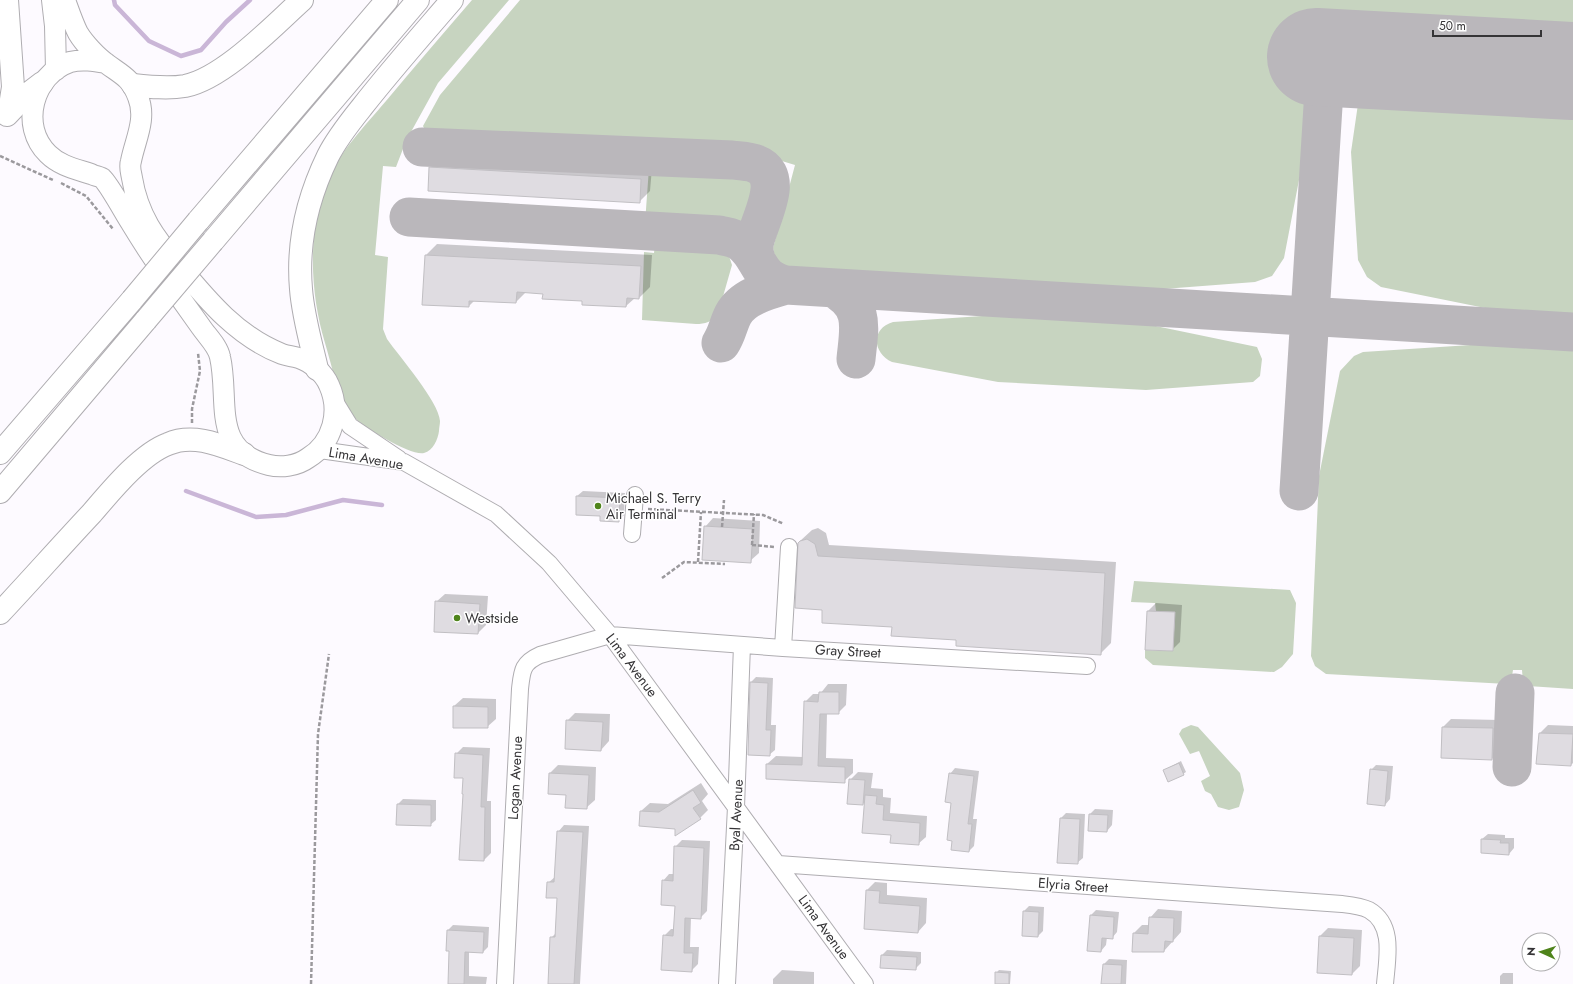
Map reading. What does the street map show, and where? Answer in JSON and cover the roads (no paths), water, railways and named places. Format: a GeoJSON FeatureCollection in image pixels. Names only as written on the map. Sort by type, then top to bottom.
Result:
{"type":"FeatureCollection","features":[{"type":"Feature","properties":{"kind":"highway"},"geometry":{"type":"LineString","coordinates":[[5,118],[14,87],[7,0]]}},
{"type":"Feature","properties":{"kind":"highway"},"geometry":{"type":"LineString","coordinates":[[133,85],[154,88],[185,86],[213,74],[237,58],[302,0]]}},
{"type":"Feature","properties":{"kind":"highway"},"geometry":{"type":"LineString","coordinates":[[2,452],[386,0]]}},
{"type":"Feature","properties":{"kind":"highway"},"geometry":{"type":"LineString","coordinates":[[0,492],[418,0]]}},
{"type":"Feature","properties":{"kind":"highway"},"geometry":{"type":"LineString","coordinates":[[317,369],[301,289],[300,256],[304,226],[313,191],[328,156],[344,130],[374,91],[452,0]]}},
{"type":"Feature","properties":{"kind":"highway"},"geometry":{"type":"LineString","coordinates":[[5,118],[25,96],[49,76]]}},
{"type":"Feature","properties":{"kind":"highway"},"geometry":{"type":"LineString","coordinates":[[0,613],[125,476],[153,452],[168,443],[184,440],[197,440],[216,443],[244,454]]}},
{"type":"Feature","properties":{"kind":"main road"},"geometry":{"type":"LineString","coordinates":[[52,0],[55,26],[49,76],[34,100],[32,119],[37,138],[47,154],[63,165],[102,178],[166,279],[220,353],[226,427],[233,442],[244,454],[258,463],[274,467],[291,466],[307,460],[320,450],[330,435],[335,418],[334,400],[328,383],[317,369],[301,359],[282,354],[252,339],[226,320],[151,231],[135,197],[130,164],[142,118],[140,100],[133,85],[121,72],[106,63],[79,34],[65,0]]}},
{"type":"Feature","properties":{"kind":"main road"},"geometry":{"type":"LineString","coordinates":[[49,76],[71,62],[89,60],[106,63]]}},
{"type":"Feature","properties":{"kind":"street"},"geometry":{"type":"LineString","coordinates":[[334,400],[350,426],[404,462]]}},
{"type":"Feature","properties":{"kind":"street","name":"Lima Avenue"},"geometry":{"type":"LineString","coordinates":[[320,450],[404,462],[496,514],[549,562],[610,635],[865,984]]}},
{"type":"Feature","properties":{"kind":"street"},"geometry":{"type":"LineString","coordinates":[[632,534],[634,502]]}},
{"type":"Feature","properties":{"kind":"street"},"geometry":{"type":"LineString","coordinates":[[783,648],[789,547]]}},
{"type":"Feature","properties":{"kind":"street","name":"Gray Street"},"geometry":{"type":"LineString","coordinates":[[610,635],[783,648],[1086,666]]}},
{"type":"Feature","properties":{"kind":"street","name":"Logan Avenue"},"geometry":{"type":"LineString","coordinates":[[505,984],[520,689],[524,667],[530,659],[540,655],[610,635]]}},
{"type":"Feature","properties":{"kind":"street","name":"Byal Avenue"},"geometry":{"type":"LineString","coordinates":[[727,984],[742,645]]}},
{"type":"Feature","properties":{"kind":"street","name":"Elyria Street"},"geometry":{"type":"LineString","coordinates":[[778,864],[1342,904],[1368,910],[1377,916],[1384,925],[1387,936],[1385,984]]}},
{"type":"Feature","properties":{"kind":"waterway"},"geometry":{"type":"LineString","coordinates":[[114,0],[115,5],[149,41],[181,56],[201,50],[226,22],[250,0]]}},
{"type":"Feature","properties":{"kind":"waterway"},"geometry":{"type":"LineString","coordinates":[[186,491],[256,517],[286,515],[343,500],[382,505]]}},
{"type":"Feature","properties":{"kind":"place","name":"Michael S. Terry Air Terminal"},"geometry":{"type":"Point","coordinates":[598,506]}},
{"type":"Feature","properties":{"kind":"place","name":"Westside"},"geometry":{"type":"Point","coordinates":[457,618]}}]}
